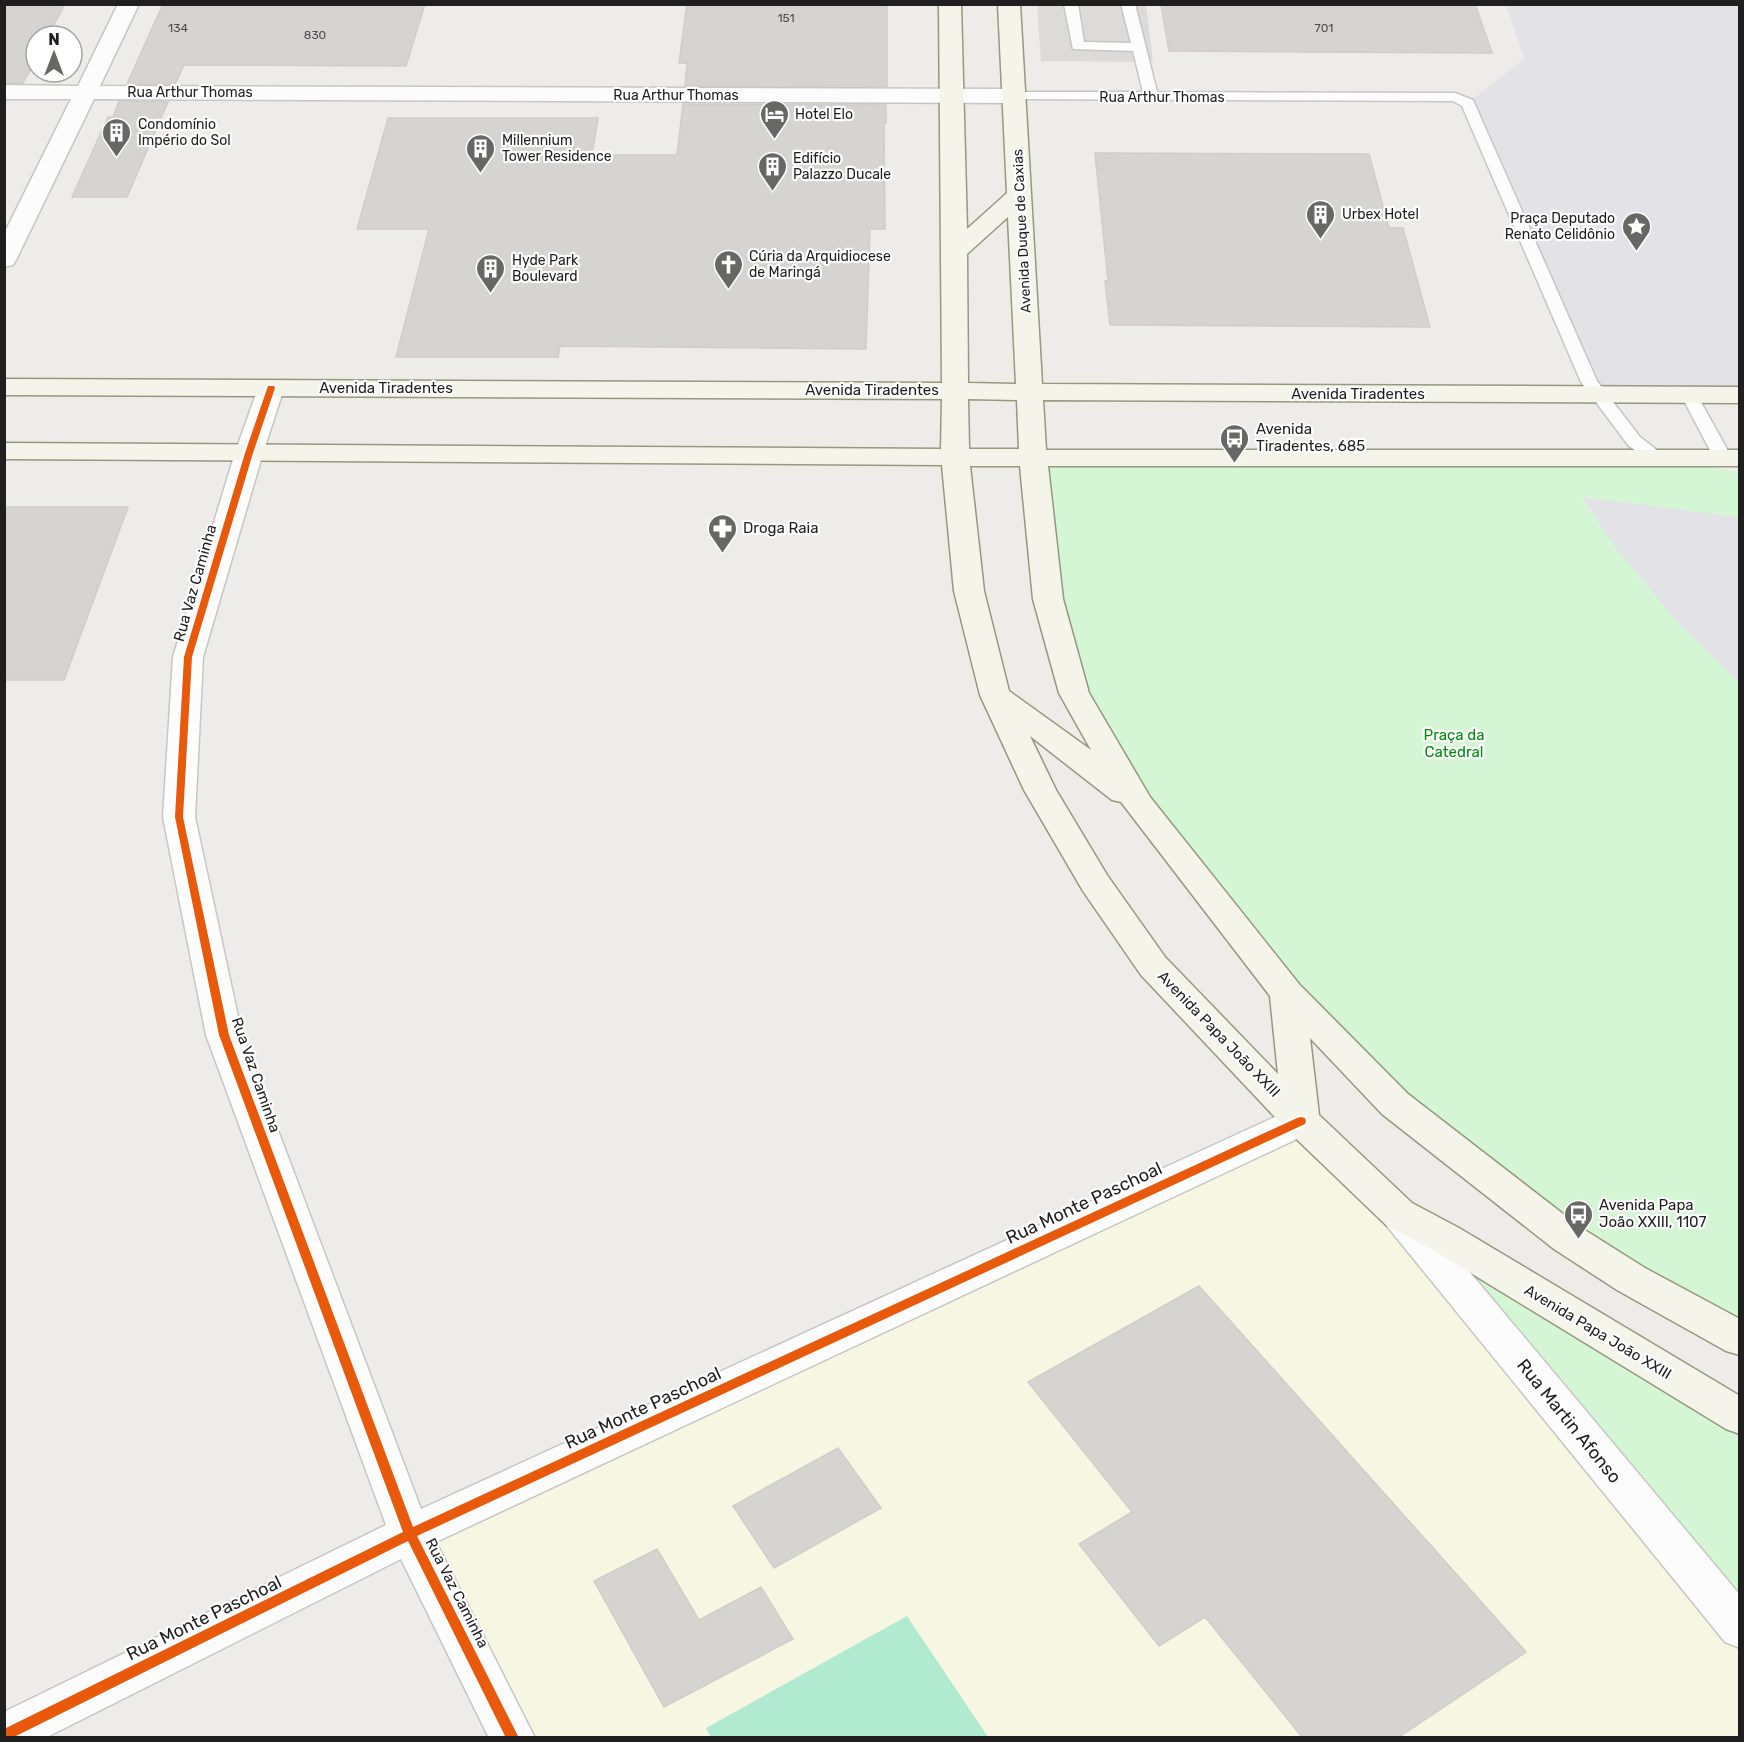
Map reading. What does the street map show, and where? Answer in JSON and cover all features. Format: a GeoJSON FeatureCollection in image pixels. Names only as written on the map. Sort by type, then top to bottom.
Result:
{"type":"FeatureCollection","features":[{"type":"Feature","properties":{"kind":"main road"},"geometry":{"type":"LineString","coordinates":[[950,4],[955,252],[955,457]]}},
{"type":"Feature","properties":{"kind":"main road","name":"Avenida Duque de Caxias"},"geometry":{"type":"LineString","coordinates":[[1009,4],[1033,457]]}},
{"type":"Feature","properties":{"kind":"main road"},"geometry":{"type":"LineString","coordinates":[[955,252],[1019,195]]}},
{"type":"Feature","properties":{"kind":"main road","name":"Avenida Tiradentes"},"geometry":{"type":"LineString","coordinates":[[4,387],[1740,395]]}},
{"type":"Feature","properties":{"kind":"main road"},"geometry":{"type":"LineString","coordinates":[[4,452],[1731,458]]}},
{"type":"Feature","properties":{"kind":"main road","name":"Avenida Papa João XXIII"},"geometry":{"type":"LineString","coordinates":[[955,457],[969,591],[995,695],[1040,790],[1095,883],[1147,956],[1301,1121],[1399,1214],[1446,1239],[1740,1417]]}},
{"type":"Feature","properties":{"kind":"main road"},"geometry":{"type":"LineString","coordinates":[[1033,457],[1048,599],[1074,693],[1138,804],[1287,993],[1395,1104],[1567,1238],[1631,1279],[1740,1339]]}},
{"type":"Feature","properties":{"kind":"main road"},"geometry":{"type":"LineString","coordinates":[[995,695],[1068,748],[1138,804]]}},
{"type":"Feature","properties":{"kind":"main road"},"geometry":{"type":"LineString","coordinates":[[1287,993],[1301,1121]]}},
{"type":"Feature","properties":{"kind":"street"},"geometry":{"type":"LineString","coordinates":[[4,260],[129,4]]}},
{"type":"Feature","properties":{"kind":"street","name":"Rua Arthur Thomas"},"geometry":{"type":"LineString","coordinates":[[4,92],[1014,96]]}},
{"type":"Feature","properties":{"kind":"street","name":"Rua Vaz Caminha"},"geometry":{"type":"LineString","coordinates":[[271,388],[249,453],[188,657],[179,817],[224,1035],[410,1534],[513,1737]]}},
{"type":"Feature","properties":{"kind":"street","name":"Rua Monte Paschoal"},"geometry":{"type":"LineString","coordinates":[[4,1735],[410,1534],[1301,1121]]}},
{"type":"Feature","properties":{"kind":"street","name":"Rua Martin Afonso"},"geometry":{"type":"LineString","coordinates":[[1399,1214],[1740,1628]]}},
{"type":"Feature","properties":{"kind":"lane"},"geometry":{"type":"LineString","coordinates":[[1071,4],[1077,46],[1139,47]]}},
{"type":"Feature","properties":{"kind":"lane"},"geometry":{"type":"LineString","coordinates":[[1128,4],[1151,97]]}},
{"type":"Feature","properties":{"kind":"lane","name":"Rua Arthur Thomas"},"geometry":{"type":"LineString","coordinates":[[1014,96],[1455,97],[1468,103],[1568,334],[1597,395]]}},
{"type":"Feature","properties":{"kind":"lane"},"geometry":{"type":"LineString","coordinates":[[1597,395],[1634,441],[1656,458]]}},
{"type":"Feature","properties":{"kind":"lane"},"geometry":{"type":"LineString","coordinates":[[1689,395],[1731,458]]}},
{"type":"Feature","properties":{"kind":"shaded area"},"geometry":{"type":"Polygon","coordinates":[[[1037,5],[1146,5],[1153,62],[1041,61],[1037,5]]]}},
{"type":"Feature","properties":{"kind":"shaded area","name":"Praça Deputado Renato Celidônio"},"geometry":{"type":"Polygon","coordinates":[[[1506,5],[1739,5],[1739,396],[1597,395],[1468,103],[1524,59],[1506,5]]]}},
{"type":"Feature","properties":{"kind":"shaded area"},"geometry":{"type":"Polygon","coordinates":[[[1582,497],[1739,517],[1739,682],[1683,628],[1619,553],[1582,497]]]}},
{"type":"Feature","properties":{"kind":"shaded area"},"geometry":{"type":"Polygon","coordinates":[[[1301,1121],[1739,1628],[1739,1737],[513,1737],[410,1534],[1301,1121]]]}},
{"type":"Feature","properties":{"kind":"green space","name":"Praça da Catedral"},"geometry":{"type":"Polygon","coordinates":[[[1033,457],[1656,458],[1739,472],[1739,1339],[1567,1238],[1287,993],[1074,693],[1033,457]]]}},
{"type":"Feature","properties":{"kind":"green space"},"geometry":{"type":"Polygon","coordinates":[[[1399,1214],[1739,1417],[1739,1627],[1399,1214]]]}},
{"type":"Feature","properties":{"kind":"green space"},"geometry":{"type":"Polygon","coordinates":[[[907,1616],[988,1737],[711,1737],[706,1728],[907,1616]]]}},
{"type":"Feature","properties":{"kind":"building"},"geometry":{"type":"Polygon","coordinates":[[[4,4],[65,4],[54,24],[24,24],[24,81],[4,83],[4,4]]]}},
{"type":"Feature","properties":{"kind":"building"},"geometry":{"type":"Polygon","coordinates":[[[163,4],[425,4],[406,66],[184,65],[175,84],[127,84],[163,4]]]}},
{"type":"Feature","properties":{"kind":"building"},"geometry":{"type":"Polygon","coordinates":[[[687,4],[887,4],[887,86],[685,86],[687,63],[679,63],[687,4]]]}},
{"type":"Feature","properties":{"kind":"building"},"geometry":{"type":"Polygon","coordinates":[[[1161,4],[1475,4],[1492,53],[1169,51],[1161,4]]]}},
{"type":"Feature","properties":{"kind":"building","name":"Condomínio Império do Sol"},"geometry":{"type":"Polygon","coordinates":[[[119,101],[168,102],[127,197],[72,197],[108,117],[113,117],[119,101]]]}},
{"type":"Feature","properties":{"kind":"building"},"geometry":{"type":"Polygon","coordinates":[[[683,104],[886,105],[886,123],[884,124],[885,229],[870,229],[866,349],[560,346],[558,357],[396,357],[429,229],[357,229],[388,118],[598,118],[592,155],[677,155],[683,104]]]}},
{"type":"Feature","properties":{"kind":"building","name":"Urbex Hotel"},"geometry":{"type":"Polygon","coordinates":[[[1095,153],[1369,154],[1389,228],[1403,228],[1430,327],[1110,325],[1105,281],[1108,281],[1095,153]]]}},
{"type":"Feature","properties":{"kind":"building"},"geometry":{"type":"Polygon","coordinates":[[[4,507],[128,507],[64,680],[4,680],[4,507]]]}},
{"type":"Feature","properties":{"kind":"building"},"geometry":{"type":"Polygon","coordinates":[[[1199,1286],[1526,1652],[1399,1737],[1302,1737],[1205,1617],[1159,1646],[1079,1544],[1132,1512],[1028,1382],[1199,1286]]]}},
{"type":"Feature","properties":{"kind":"building"},"geometry":{"type":"Polygon","coordinates":[[[838,1448],[881,1508],[774,1568],[733,1506],[838,1448]]]}},
{"type":"Feature","properties":{"kind":"building"},"geometry":{"type":"Polygon","coordinates":[[[657,1549],[699,1620],[761,1587],[793,1639],[664,1707],[594,1581],[657,1549]]]}},
{"type":"Feature","properties":{"kind":"cycle path"},"geometry":{"type":"LineString","coordinates":[[271,388],[249,453],[188,657],[179,817],[224,1035],[410,1534],[513,1738]]}},
{"type":"Feature","properties":{"kind":"cycle path"},"geometry":{"type":"LineString","coordinates":[[4,1735],[410,1534],[1301,1121]]}},
{"type":"Feature","properties":{"kind":"place","name":"Hotel Elo"},"geometry":{"type":"Point","coordinates":[774,140]}},
{"type":"Feature","properties":{"kind":"place","name":"Condomínio Império do Sol"},"geometry":{"type":"Point","coordinates":[117,158]}},
{"type":"Feature","properties":{"kind":"place","name":"Millennium Tower Residence"},"geometry":{"type":"Point","coordinates":[481,174]}},
{"type":"Feature","properties":{"kind":"place","name":"Edifício Palazzo Ducale"},"geometry":{"type":"Point","coordinates":[772,192]}},
{"type":"Feature","properties":{"kind":"place","name":"Urbex Hotel"},"geometry":{"type":"Point","coordinates":[1321,240]}},
{"type":"Feature","properties":{"kind":"place","name":"Praça Deputado Renato Celidônio"},"geometry":{"type":"Point","coordinates":[1636,252]}},
{"type":"Feature","properties":{"kind":"place","name":"Cúria da Arquidiocese de Maringá"},"geometry":{"type":"Point","coordinates":[728,290]}},
{"type":"Feature","properties":{"kind":"place","name":"Hyde Park Boulevard"},"geometry":{"type":"Point","coordinates":[491,294]}},
{"type":"Feature","properties":{"kind":"place","name":"Avenida Tiradentes, 685"},"geometry":{"type":"Point","coordinates":[1235,464]}},
{"type":"Feature","properties":{"kind":"place","name":"Droga Raia"},"geometry":{"type":"Point","coordinates":[722,554]}},
{"type":"Feature","properties":{"kind":"place","name":"Avenida Papa João XXIII, 1107"},"geometry":{"type":"Point","coordinates":[1578,1240]}}]}
